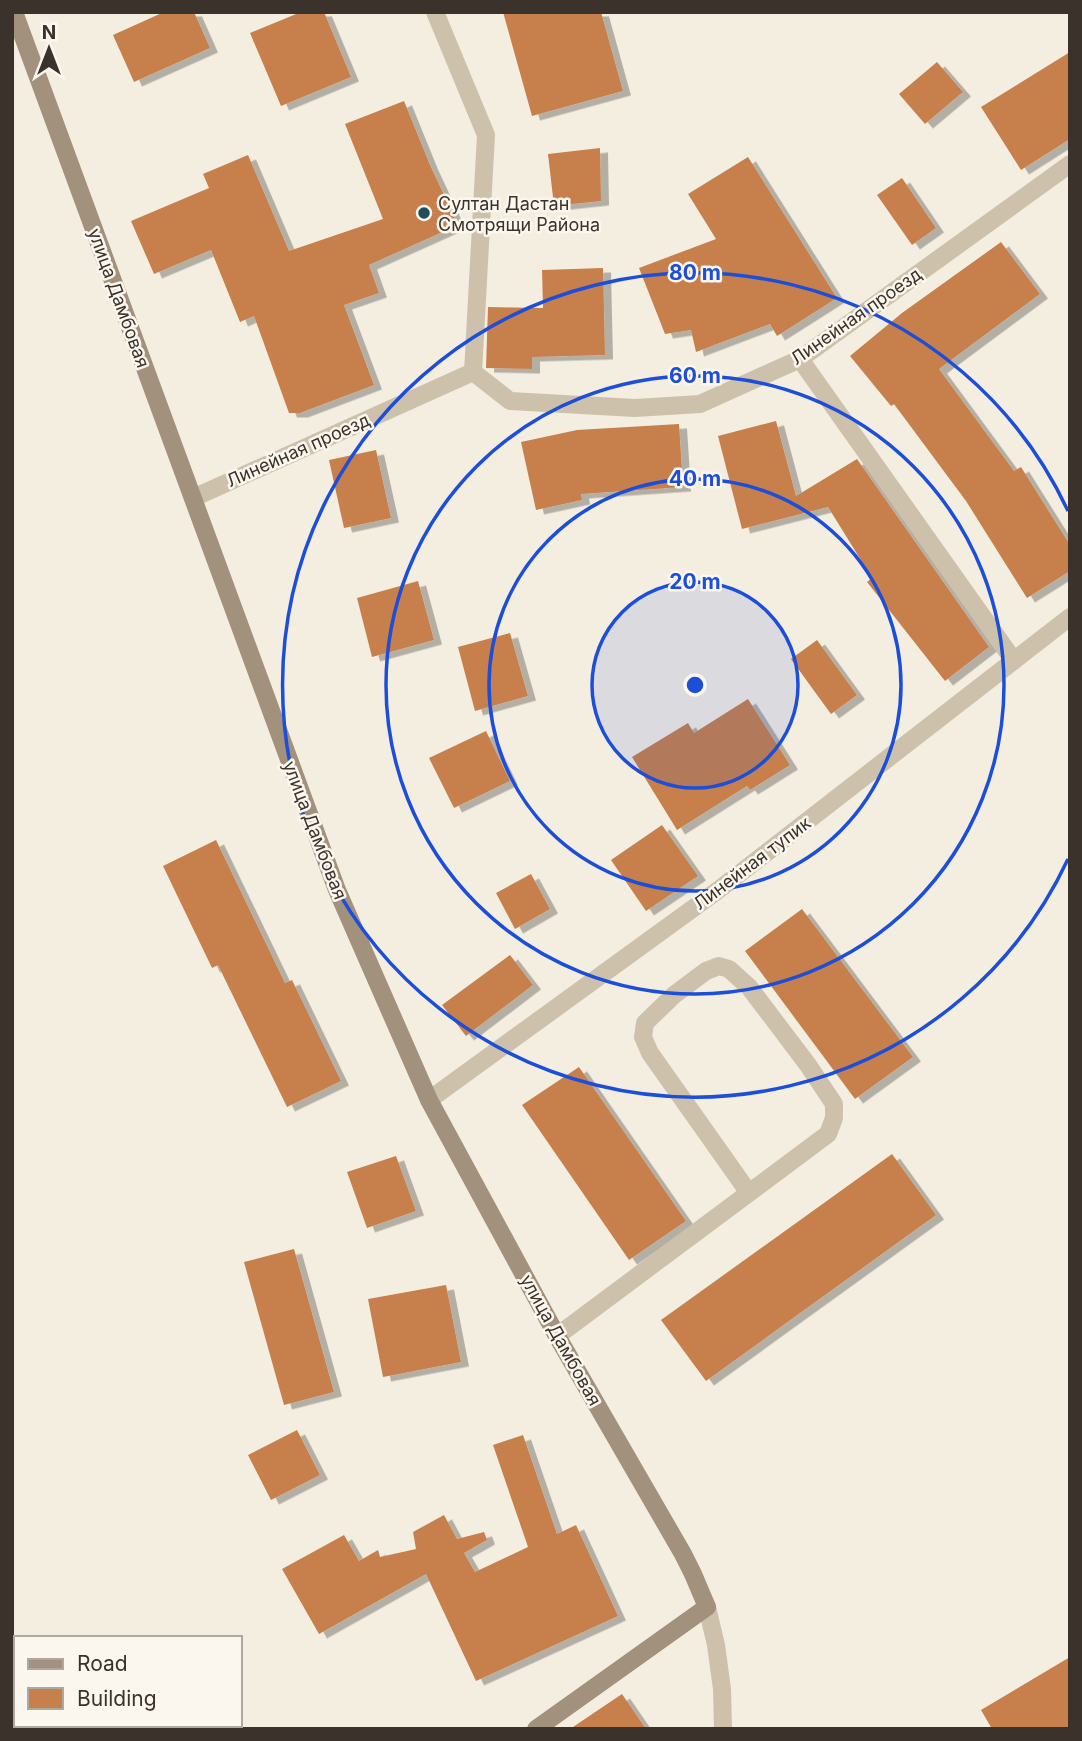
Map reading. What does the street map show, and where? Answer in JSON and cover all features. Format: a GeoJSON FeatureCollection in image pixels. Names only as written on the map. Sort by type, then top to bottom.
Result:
{"type":"FeatureCollection","features":[{"type":"Feature","properties":{"kind":"street","name":"улица Дамбовая"},"geometry":{"type":"LineString","coordinates":[[14,12],[337,890],[429,1100],[557,1336],[683,1554],[707,1607]]}},
{"type":"Feature","properties":{"kind":"street"},"geometry":{"type":"LineString","coordinates":[[435,12],[486,135],[473,372]]}},
{"type":"Feature","properties":{"kind":"street","name":"Линейная проезд"},"geometry":{"type":"LineString","coordinates":[[193,498],[473,372],[510,401],[635,408],[700,404],[800,359],[1070,164]]}},
{"type":"Feature","properties":{"kind":"street"},"geometry":{"type":"LineString","coordinates":[[800,359],[1014,661]]}},
{"type":"Feature","properties":{"kind":"street","name":"Линейная тупик"},"geometry":{"type":"LineString","coordinates":[[429,1100],[717,891],[1070,617]]}},
{"type":"Feature","properties":{"kind":"street"},"geometry":{"type":"LineString","coordinates":[[557,1336],[828,1134],[834,1118],[834,1104],[808,1065],[748,987],[729,969],[719,966],[706,971],[674,995],[645,1023],[643,1037],[650,1053],[748,1193]]}},
{"type":"Feature","properties":{"kind":"street"},"geometry":{"type":"LineString","coordinates":[[536,1729],[707,1607],[722,1689],[723,1729]]}},
{"type":"Feature","properties":{"kind":"building"},"geometry":{"type":"Polygon","coordinates":[[[164,12],[194,12],[210,48],[134,82],[113,35],[164,12]]]}},
{"type":"Feature","properties":{"kind":"building"},"geometry":{"type":"Polygon","coordinates":[[[301,12],[324,12],[351,77],[281,106],[250,33],[301,12]]]}},
{"type":"Feature","properties":{"kind":"building"},"geometry":{"type":"Polygon","coordinates":[[[503,12],[601,12],[623,91],[532,116],[503,12]]]}},
{"type":"Feature","properties":{"kind":"building"},"geometry":{"type":"Polygon","coordinates":[[[1070,52],[1070,139],[1021,170],[981,107],[1070,52]]]}},
{"type":"Feature","properties":{"kind":"building"},"geometry":{"type":"Polygon","coordinates":[[[937,62],[963,92],[925,124],[899,94],[937,62]]]}},
{"type":"Feature","properties":{"kind":"building"},"geometry":{"type":"Polygon","coordinates":[[[404,101],[458,225],[369,265],[379,293],[344,305],[374,385],[300,413],[289,413],[254,316],[240,322],[211,250],[154,274],[131,221],[209,188],[203,174],[248,155],[289,251],[383,219],[345,124],[404,101]]]}},
{"type":"Feature","properties":{"kind":"building"},"geometry":{"type":"Polygon","coordinates":[[[600,148],[601,201],[554,206],[548,154],[600,148]]]}},
{"type":"Feature","properties":{"kind":"building"},"geometry":{"type":"Polygon","coordinates":[[[748,157],[837,298],[777,336],[770,324],[696,352],[691,330],[665,334],[639,268],[716,239],[688,194],[748,157]]]}},
{"type":"Feature","properties":{"kind":"building"},"geometry":{"type":"Polygon","coordinates":[[[902,178],[936,228],[912,245],[877,195],[902,178]]]}},
{"type":"Feature","properties":{"kind":"building"},"geometry":{"type":"Polygon","coordinates":[[[1001,242],[1040,294],[939,369],[1014,471],[1021,467],[1070,545],[1070,571],[1027,598],[966,501],[894,404],[891,406],[850,356],[902,313],[1001,242]]]}},
{"type":"Feature","properties":{"kind":"building"},"geometry":{"type":"Polygon","coordinates":[[[603,268],[605,355],[532,357],[532,369],[486,368],[488,307],[543,308],[542,270],[603,268]]]}},
{"type":"Feature","properties":{"kind":"building"},"geometry":{"type":"Polygon","coordinates":[[[776,421],[796,496],[857,459],[989,647],[945,681],[867,582],[872,578],[828,507],[742,529],[718,436],[776,421]]]}},
{"type":"Feature","properties":{"kind":"building"},"geometry":{"type":"Polygon","coordinates":[[[679,424],[683,487],[581,494],[582,500],[536,510],[521,442],[577,430],[679,424]]]}},
{"type":"Feature","properties":{"kind":"building"},"geometry":{"type":"Polygon","coordinates":[[[376,450],[391,518],[344,528],[329,460],[376,450]]]}},
{"type":"Feature","properties":{"kind":"building"},"geometry":{"type":"Polygon","coordinates":[[[418,581],[434,640],[372,657],[357,598],[418,581]]]}},
{"type":"Feature","properties":{"kind":"building"},"geometry":{"type":"Polygon","coordinates":[[[510,633],[528,696],[475,711],[458,647],[510,633]]]}},
{"type":"Feature","properties":{"kind":"building"},"geometry":{"type":"Polygon","coordinates":[[[817,640],[857,695],[831,714],[791,659],[817,640]]]}},
{"type":"Feature","properties":{"kind":"building"},"geometry":{"type":"Polygon","coordinates":[[[748,699],[790,765],[750,790],[747,786],[677,830],[632,757],[688,723],[694,733],[748,699]]]}},
{"type":"Feature","properties":{"kind":"building"},"geometry":{"type":"Polygon","coordinates":[[[486,731],[510,781],[454,808],[429,758],[486,731]]]}},
{"type":"Feature","properties":{"kind":"building"},"geometry":{"type":"Polygon","coordinates":[[[662,825],[698,876],[646,911],[611,860],[662,825]]]}},
{"type":"Feature","properties":{"kind":"building"},"geometry":{"type":"Polygon","coordinates":[[[216,840],[285,983],[292,980],[341,1081],[287,1107],[218,965],[212,968],[163,866],[216,840]]]}},
{"type":"Feature","properties":{"kind":"building"},"geometry":{"type":"Polygon","coordinates":[[[531,874],[550,909],[515,929],[496,893],[531,874]]]}},
{"type":"Feature","properties":{"kind":"building"},"geometry":{"type":"Polygon","coordinates":[[[802,909],[913,1057],[855,1099],[745,951],[802,909]]]}},
{"type":"Feature","properties":{"kind":"building"},"geometry":{"type":"Polygon","coordinates":[[[510,955],[533,985],[466,1036],[442,1005],[510,955]]]}},
{"type":"Feature","properties":{"kind":"building"},"geometry":{"type":"Polygon","coordinates":[[[579,1067],[686,1221],[629,1260],[522,1105],[579,1067]]]}},
{"type":"Feature","properties":{"kind":"building"},"geometry":{"type":"Polygon","coordinates":[[[892,1154],[936,1215],[706,1381],[661,1320],[892,1154]]]}},
{"type":"Feature","properties":{"kind":"building"},"geometry":{"type":"Polygon","coordinates":[[[396,1156],[416,1211],[367,1228],[347,1172],[396,1156]]]}},
{"type":"Feature","properties":{"kind":"building"},"geometry":{"type":"Polygon","coordinates":[[[294,1249],[334,1392],[284,1405],[244,1262],[294,1249]]]}},
{"type":"Feature","properties":{"kind":"building"},"geometry":{"type":"Polygon","coordinates":[[[446,1285],[461,1362],[383,1377],[368,1299],[446,1285]]]}},
{"type":"Feature","properties":{"kind":"building"},"geometry":{"type":"Polygon","coordinates":[[[297,1430],[320,1475],[271,1500],[248,1455],[297,1430]]]}},
{"type":"Feature","properties":{"kind":"building"},"geometry":{"type":"Polygon","coordinates":[[[523,1435],[557,1534],[576,1525],[618,1616],[476,1681],[426,1574],[319,1634],[282,1569],[344,1535],[359,1561],[378,1550],[380,1557],[416,1549],[413,1532],[444,1515],[457,1539],[484,1532],[487,1540],[464,1553],[475,1572],[528,1547],[493,1445],[523,1435]]]}},
{"type":"Feature","properties":{"kind":"building"},"geometry":{"type":"Polygon","coordinates":[[[1070,1657],[1070,1729],[992,1729],[981,1710],[1070,1657]]]}},
{"type":"Feature","properties":{"kind":"building"},"geometry":{"type":"Polygon","coordinates":[[[622,1694],[646,1729],[570,1729],[622,1694]]]}},
{"type":"Feature","properties":{"kind":"place","name":"Султан Дастан Смотрящи Района"},"geometry":{"type":"Point","coordinates":[424,213]}}]}
